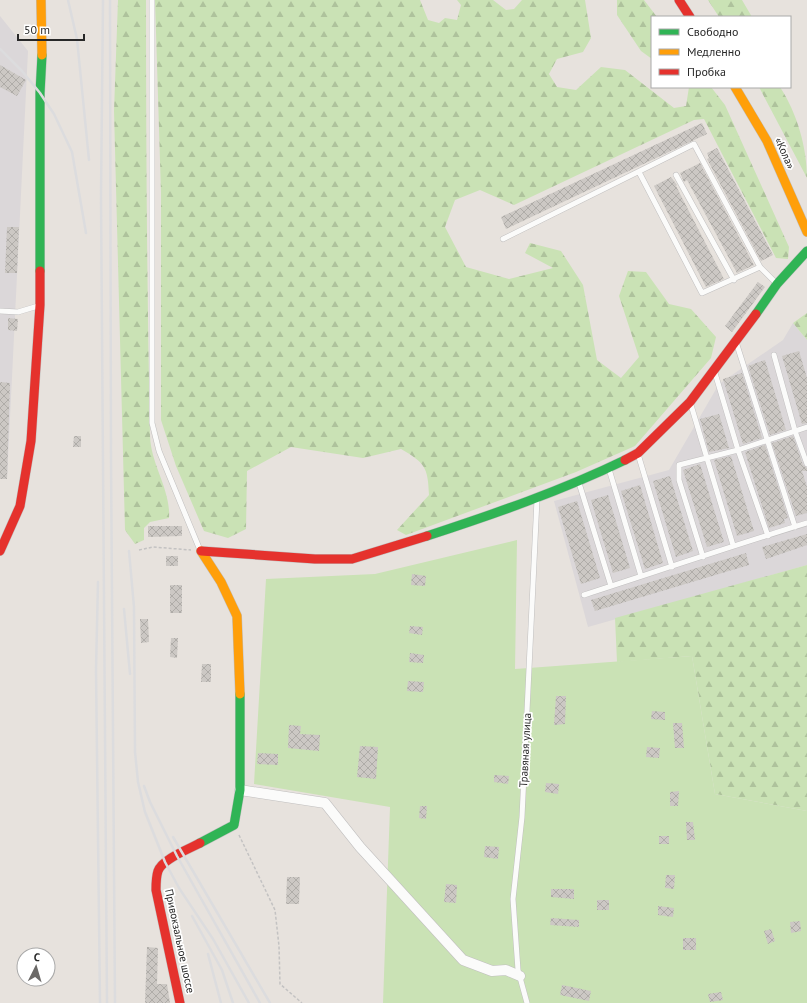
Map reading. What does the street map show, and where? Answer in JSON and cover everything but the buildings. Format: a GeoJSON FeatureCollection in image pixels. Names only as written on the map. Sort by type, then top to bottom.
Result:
{"type":"FeatureCollection","features":[{"type":"Feature","properties":{"kind":"main road"},"geometry":{"type":"LineString","coordinates":[[0,551],[10,532],[20,506],[31,441],[40,305],[40,93],[42,70],[41,0]]}},
{"type":"Feature","properties":{"kind":"main road"},"geometry":{"type":"LineString","coordinates":[[679,0],[689,16]]}},
{"type":"Feature","properties":{"kind":"main road","name":"«Кола»"},"geometry":{"type":"LineString","coordinates":[[736,88],[767,141],[807,232]]}},
{"type":"Feature","properties":{"kind":"main road"},"geometry":{"type":"LineString","coordinates":[[201,551],[315,559],[352,559],[500,512],[538,496],[579,482],[608,468],[638,453],[690,402],[736,342],[777,284],[807,252]]}},
{"type":"Feature","properties":{"kind":"main road"},"geometry":{"type":"LineString","coordinates":[[0,537],[10,532]]}},
{"type":"Feature","properties":{"kind":"main road"},"geometry":{"type":"LineString","coordinates":[[201,551],[221,582],[237,616],[240,668],[240,790],[234,825]]}},
{"type":"Feature","properties":{"kind":"main road","name":"Привокзальное шоссе"},"geometry":{"type":"LineString","coordinates":[[180,1003],[156,890],[157,873],[159,867],[165,862],[234,825]]}},
{"type":"Feature","properties":{"kind":"street"},"geometry":{"type":"LineString","coordinates":[[240,790],[325,803],[370,858],[463,960],[492,971],[506,970],[520,976]]}},
{"type":"Feature","properties":{"kind":"lane"},"geometry":{"type":"LineString","coordinates":[[152,0],[152,423],[159,451],[201,551]]}},
{"type":"Feature","properties":{"kind":"lane"},"geometry":{"type":"LineString","coordinates":[[503,238],[694,144],[760,267],[777,284]]}},
{"type":"Feature","properties":{"kind":"lane"},"geometry":{"type":"LineString","coordinates":[[639,172],[702,293],[734,280],[760,267]]}},
{"type":"Feature","properties":{"kind":"lane"},"geometry":{"type":"LineString","coordinates":[[676,175],[734,280]]}},
{"type":"Feature","properties":{"kind":"lane"},"geometry":{"type":"LineString","coordinates":[[0,311],[18,312],[40,305]]}},
{"type":"Feature","properties":{"kind":"lane"},"geometry":{"type":"LineString","coordinates":[[736,342],[794,527]]}},
{"type":"Feature","properties":{"kind":"lane"},"geometry":{"type":"LineString","coordinates":[[774,355],[795,431],[807,464]]}},
{"type":"Feature","properties":{"kind":"lane"},"geometry":{"type":"LineString","coordinates":[[714,370],[738,450],[768,536]]}},
{"type":"Feature","properties":{"kind":"lane"},"geometry":{"type":"LineString","coordinates":[[690,402],[705,458],[732,545]]}},
{"type":"Feature","properties":{"kind":"lane"},"geometry":{"type":"LineString","coordinates":[[703,557],[679,480],[679,465],[738,450],[807,427]]}},
{"type":"Feature","properties":{"kind":"lane"},"geometry":{"type":"LineString","coordinates":[[638,453],[672,567]]}},
{"type":"Feature","properties":{"kind":"lane"},"geometry":{"type":"LineString","coordinates":[[608,468],[641,576]]}},
{"type":"Feature","properties":{"kind":"lane"},"geometry":{"type":"LineString","coordinates":[[579,482],[610,586]]}},
{"type":"Feature","properties":{"kind":"lane","name":"Травяная улица"},"geometry":{"type":"LineString","coordinates":[[527,1003],[518,970],[513,899],[522,817],[538,496]]}},
{"type":"Feature","properties":{"kind":"lane"},"geometry":{"type":"LineString","coordinates":[[584,594],[703,557],[732,545],[768,536],[807,523]]}},
{"type":"Feature","properties":{"kind":"path"},"geometry":{"type":"LineString","coordinates":[[139,550],[153,547],[201,551]]}},
{"type":"Feature","properties":{"kind":"path"},"geometry":{"type":"LineString","coordinates":[[234,825],[275,910],[279,946],[280,984],[302,1003]]}},
{"type":"Feature","properties":{"kind":"shaded area"},"geometry":{"type":"Polygon","coordinates":[[[0,16],[28,51],[7,479],[0,479],[0,16]]]}},
{"type":"Feature","properties":{"kind":"shaded area"},"geometry":{"type":"Polygon","coordinates":[[[793,323],[807,340],[807,565],[588,627],[554,501],[669,470],[719,384],[783,340],[793,323]]]}},
{"type":"Feature","properties":{"kind":"green space"},"geometry":{"type":"Polygon","coordinates":[[[118,0],[146,0],[150,436],[151,447],[169,508],[169,518],[150,522],[144,528],[144,540],[135,544],[125,530],[114,111],[118,0]]]}},
{"type":"Feature","properties":{"kind":"green space"},"geometry":{"type":"Polygon","coordinates":[[[155,0],[420,0],[428,20],[439,23],[445,18],[457,20],[461,5],[457,0],[493,0],[506,10],[514,9],[522,0],[585,0],[591,38],[583,52],[557,59],[549,74],[557,87],[576,90],[601,67],[625,70],[674,108],[686,106],[689,88],[712,88],[725,105],[789,247],[788,259],[776,258],[704,119],[694,120],[514,205],[480,190],[455,200],[445,227],[466,267],[509,279],[553,268],[525,253],[530,243],[561,251],[583,285],[597,360],[621,378],[639,357],[619,296],[628,271],[646,272],[669,304],[691,309],[716,337],[711,358],[635,446],[576,472],[406,535],[397,530],[429,495],[428,478],[426,472],[424,467],[415,458],[401,449],[363,458],[291,447],[247,471],[246,529],[228,538],[204,531],[176,466],[161,420],[161,193],[155,0]]]}},
{"type":"Feature","properties":{"kind":"green space"},"geometry":{"type":"Polygon","coordinates":[[[617,0],[644,0],[656,16],[651,16],[651,58],[641,51],[617,15],[617,0]]]}},
{"type":"Feature","properties":{"kind":"green space"},"geometry":{"type":"Polygon","coordinates":[[[708,0],[742,0],[751,16],[718,16],[708,0]]]}},
{"type":"Feature","properties":{"kind":"green space"},"geometry":{"type":"Polygon","coordinates":[[[760,88],[781,88],[786,97],[796,119],[803,142],[807,166],[807,178],[760,88]]]}},
{"type":"Feature","properties":{"kind":"green space"},"geometry":{"type":"Polygon","coordinates":[[[807,313],[807,340],[793,323],[807,313]]]}},
{"type":"Feature","properties":{"kind":"green space"},"geometry":{"type":"Polygon","coordinates":[[[517,540],[515,669],[692,656],[715,794],[807,811],[807,1003],[383,1003],[390,807],[254,784],[266,579],[375,574],[517,540]]]}},
{"type":"Feature","properties":{"kind":"green space"},"geometry":{"type":"Polygon","coordinates":[[[807,565],[807,811],[715,794],[692,656],[617,662],[615,618],[807,565]]]}},
{"type":"Feature","properties":{"kind":"railway"},"geometry":{"type":"LineString","coordinates":[[68,0],[77,39],[89,160]]}},
{"type":"Feature","properties":{"kind":"railway"},"geometry":{"type":"LineString","coordinates":[[103,0],[101,196],[107,1003]]}},
{"type":"Feature","properties":{"kind":"railway"},"geometry":{"type":"LineString","coordinates":[[110,0],[111,459],[115,1003]]}},
{"type":"Feature","properties":{"kind":"railway"},"geometry":{"type":"LineString","coordinates":[[0,49],[22,71],[40,93],[54,114],[72,152],[86,233]]}},
{"type":"Feature","properties":{"kind":"railway"},"geometry":{"type":"LineString","coordinates":[[129,551],[134,607],[135,752],[138,782],[145,812],[165,862],[179,888],[213,939],[249,1003]]}},
{"type":"Feature","properties":{"kind":"railway"},"geometry":{"type":"LineString","coordinates":[[98,582],[96,670],[100,1003]]}},
{"type":"Feature","properties":{"kind":"railway"},"geometry":{"type":"LineString","coordinates":[[124,609],[130,674]]}},
{"type":"Feature","properties":{"kind":"railway"},"geometry":{"type":"LineString","coordinates":[[144,786],[150,802],[177,856],[260,1003]]}},
{"type":"Feature","properties":{"kind":"railway"},"geometry":{"type":"LineString","coordinates":[[173,837],[270,1003]]}},
{"type":"Feature","properties":{"kind":"railway"},"geometry":{"type":"LineString","coordinates":[[192,916],[222,970],[233,1003]]}},
{"type":"Feature","properties":{"kind":"railway"},"geometry":{"type":"LineString","coordinates":[[208,954],[221,1003]]}},
{"type":"Feature","properties":{"kind":"traffic: fast"},"geometry":{"type":"LineString","coordinates":[[40,271],[40,93],[42,55]]}},
{"type":"Feature","properties":{"kind":"traffic: fast"},"geometry":{"type":"LineString","coordinates":[[756,314],[777,284],[807,251]]}},
{"type":"Feature","properties":{"kind":"traffic: fast"},"geometry":{"type":"LineString","coordinates":[[427,536],[552,492],[625,460]]}},
{"type":"Feature","properties":{"kind":"traffic: fast"},"geometry":{"type":"LineString","coordinates":[[200,843],[234,825],[240,790],[240,694]]}},
{"type":"Feature","properties":{"kind":"traffic: slow"},"geometry":{"type":"LineString","coordinates":[[41,0],[42,55]]}},
{"type":"Feature","properties":{"kind":"traffic: slow"},"geometry":{"type":"LineString","coordinates":[[736,88],[767,141],[807,232]]}},
{"type":"Feature","properties":{"kind":"traffic: slow"},"geometry":{"type":"LineString","coordinates":[[201,551],[221,582],[237,616],[240,694]]}},
{"type":"Feature","properties":{"kind":"traffic: jam"},"geometry":{"type":"LineString","coordinates":[[679,0],[689,16]]}},
{"type":"Feature","properties":{"kind":"traffic: jam"},"geometry":{"type":"LineString","coordinates":[[0,551],[20,506],[31,441],[40,305],[40,271]]}},
{"type":"Feature","properties":{"kind":"traffic: jam"},"geometry":{"type":"LineString","coordinates":[[625,460],[638,453],[690,402],[756,314]]}},
{"type":"Feature","properties":{"kind":"traffic: jam"},"geometry":{"type":"LineString","coordinates":[[201,551],[315,559],[352,559],[427,536]]}},
{"type":"Feature","properties":{"kind":"traffic: jam"},"geometry":{"type":"LineString","coordinates":[[180,1003],[156,890],[156,878],[158,871],[170,858],[200,843]]}}]}
